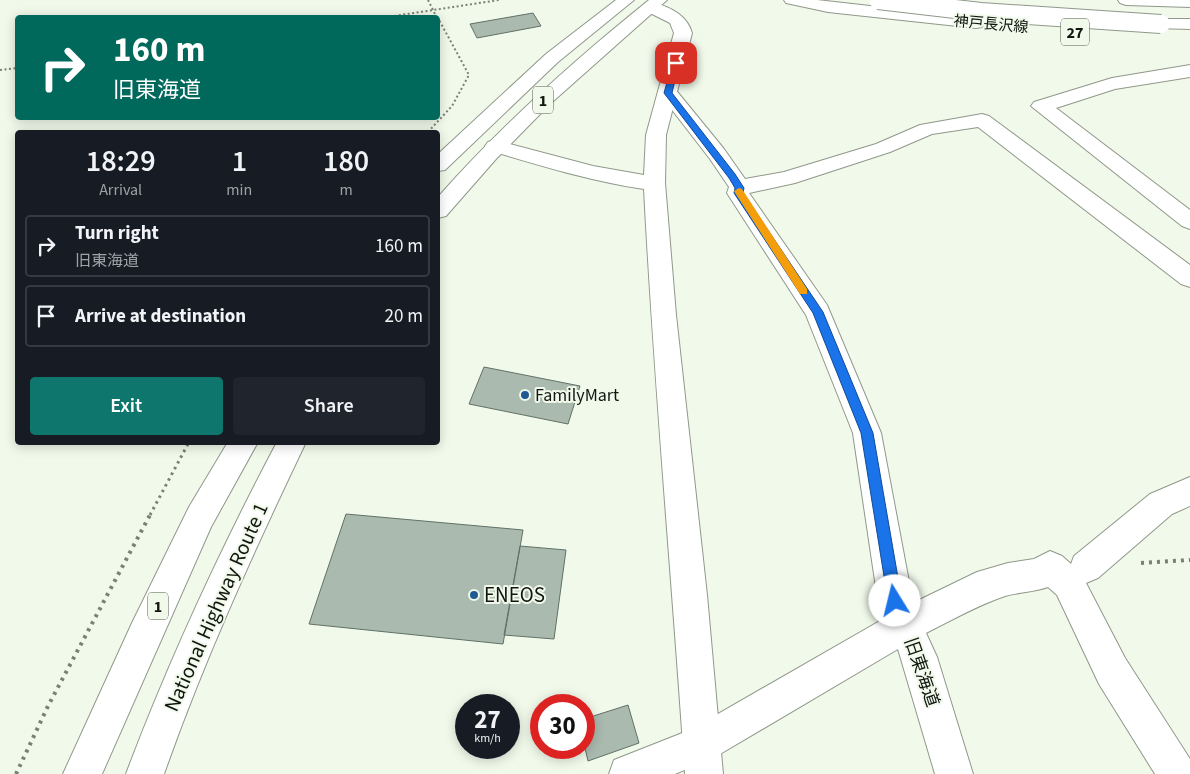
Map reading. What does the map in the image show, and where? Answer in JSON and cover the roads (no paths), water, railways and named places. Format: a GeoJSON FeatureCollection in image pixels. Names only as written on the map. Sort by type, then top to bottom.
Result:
{"type":"FeatureCollection","features":[{"type":"Feature","properties":{"kind":"main road","name":"1"},"geometry":{"type":"LineString","coordinates":[[440,163],[552,58],[626,0]]}},
{"type":"Feature","properties":{"kind":"main road","name":"神戸長沢線"},"geometry":{"type":"LineString","coordinates":[[792,0],[828,7],[1079,32],[1190,24]]}},
{"type":"Feature","properties":{"kind":"main road","name":"神戸長沢線"},"geometry":{"type":"LineString","coordinates":[[878,0],[981,12],[1168,27],[1190,11]]}},
{"type":"Feature","properties":{"kind":"main road","name":"神戸長沢線"},"geometry":{"type":"LineString","coordinates":[[969,0],[1168,27]]}},
{"type":"Feature","properties":{"kind":"main road"},"geometry":{"type":"LineString","coordinates":[[1126,0],[1190,2]]}},
{"type":"Feature","properties":{"kind":"main road","name":"1"},"geometry":{"type":"LineString","coordinates":[[440,209],[495,146],[535,107],[655,4]]}},
{"type":"Feature","properties":{"kind":"main road"},"geometry":{"type":"LineString","coordinates":[[655,4],[676,19],[683,28],[656,135],[654,183],[662,315],[690,595],[703,759]]}},
{"type":"Feature","properties":{"kind":"main road"},"geometry":{"type":"LineString","coordinates":[[1190,71],[1112,84],[1041,106],[1190,221]]}},
{"type":"Feature","properties":{"kind":"main road","name":"旧東海道"},"geometry":{"type":"LineString","coordinates":[[668,93],[717,154],[740,188],[738,193],[818,312],[867,433],[895,601],[919,656],[954,774]]}},
{"type":"Feature","properties":{"kind":"main road"},"geometry":{"type":"LineString","coordinates":[[740,188],[788,178],[883,148],[927,129],[982,120],[1190,278]]}},
{"type":"Feature","properties":{"kind":"main road"},"geometry":{"type":"LineString","coordinates":[[495,146],[571,168],[622,180],[654,183]]}},
{"type":"Feature","properties":{"kind":"main road","name":"1"},"geometry":{"type":"LineString","coordinates":[[82,774],[144,635],[200,518],[242,445]]}},
{"type":"Feature","properties":{"kind":"main road","name":"National Highway Route 1"},"geometry":{"type":"LineString","coordinates":[[145,774],[198,641],[237,552],[290,445]]}},
{"type":"Feature","properties":{"kind":"main road"},"geometry":{"type":"LineString","coordinates":[[1086,567],[1161,504],[1190,491]]}},
{"type":"Feature","properties":{"kind":"main road"},"geometry":{"type":"LineString","coordinates":[[628,774],[703,759],[906,625],[977,589],[1008,579],[1039,574],[1050,567],[1069,582],[1112,671],[1177,774]]}},
{"type":"Feature","properties":{"kind":"place","name":"FamilyMart"},"geometry":{"type":"Point","coordinates":[525,395]}},
{"type":"Feature","properties":{"kind":"place","name":"ENEOS"},"geometry":{"type":"Point","coordinates":[474,595]}}]}
